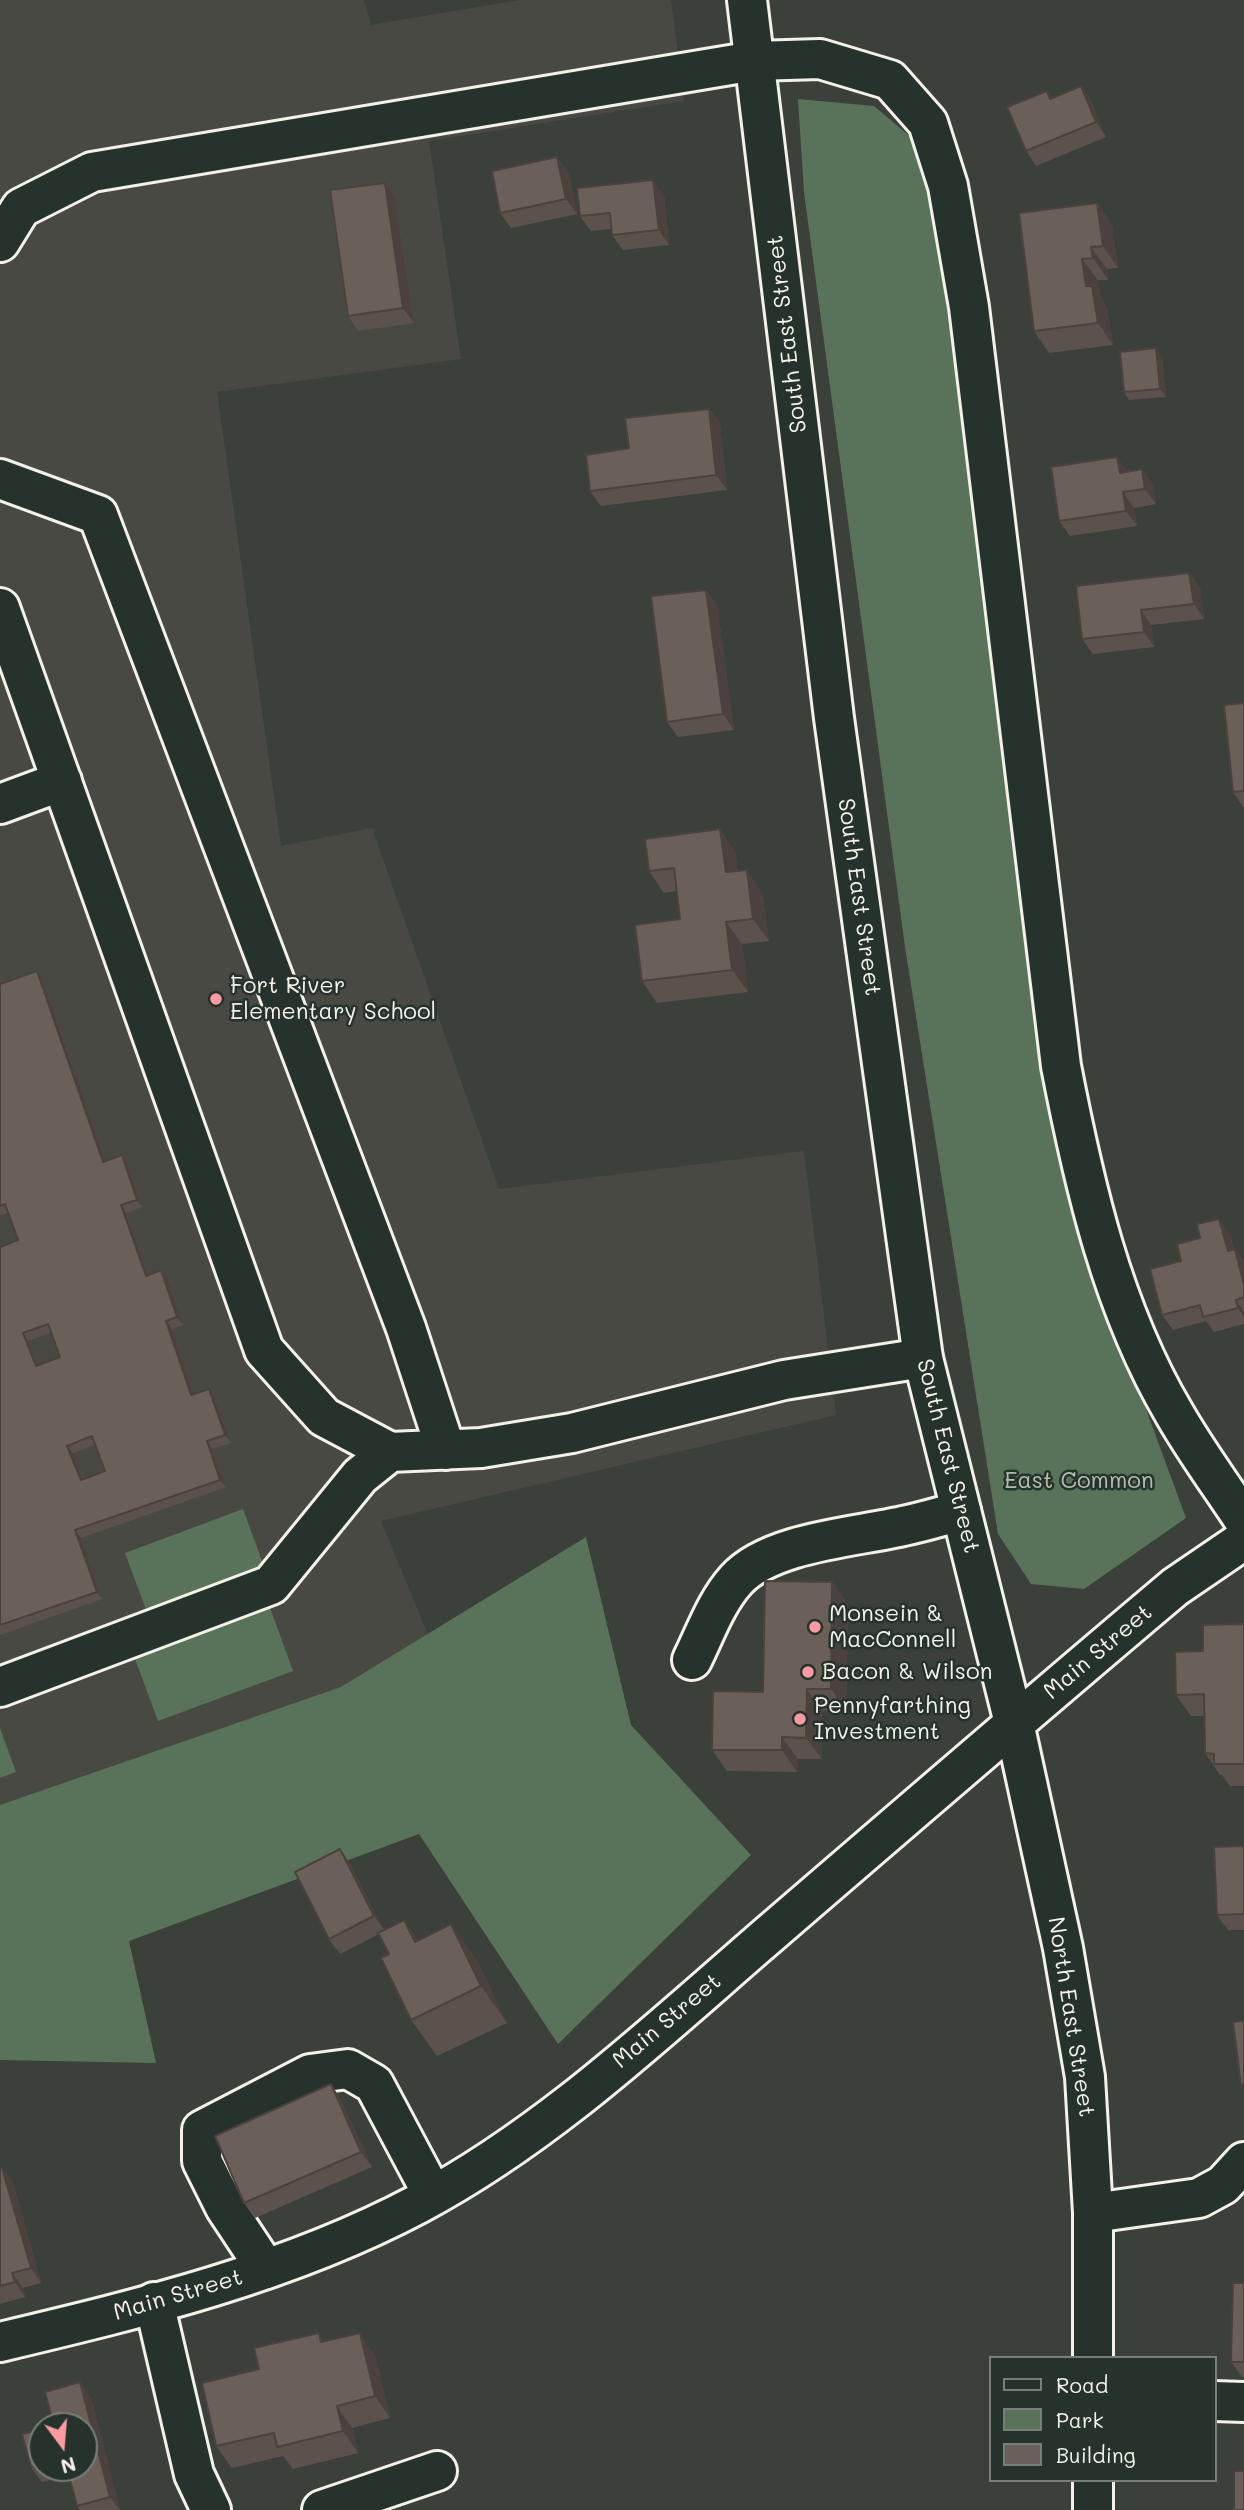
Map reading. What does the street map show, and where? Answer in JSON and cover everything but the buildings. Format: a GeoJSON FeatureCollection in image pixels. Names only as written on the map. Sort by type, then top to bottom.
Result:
{"type":"FeatureCollection","features":[{"type":"Feature","properties":{"kind":"main road","name":"South East Street"},"geometry":{"type":"LineString","coordinates":[[747,0],[834,718],[923,1358],[1014,1723]]}},
{"type":"Feature","properties":{"kind":"main road"},"geometry":{"type":"LineString","coordinates":[[0,242],[21,208],[92,172],[754,61],[820,59],[890,80],[928,123],[948,186],[969,307],[1061,1066],[1077,1147],[1110,1267],[1150,1366],[1174,1414],[1244,1520]]}},
{"type":"Feature","properties":{"kind":"main road"},"geometry":{"type":"LineString","coordinates":[[0,479],[98,515],[406,1328],[446,1450]]}},
{"type":"Feature","properties":{"kind":"main road"},"geometry":{"type":"LineString","coordinates":[[0,608],[264,1350],[324,1417],[390,1452],[446,1450],[572,1433],[784,1380],[923,1358]]}},
{"type":"Feature","properties":{"kind":"main road"},"geometry":{"type":"LineString","coordinates":[[0,804],[62,781]]}},
{"type":"Feature","properties":{"kind":"main road"},"geometry":{"type":"LineString","coordinates":[[0,1687],[271,1585],[360,1475],[390,1452]]}},
{"type":"Feature","properties":{"kind":"main road"},"geometry":{"type":"LineString","coordinates":[[692,1660],[722,1599],[737,1578],[763,1560],[814,1544],[905,1526],[961,1511]]}},
{"type":"Feature","properties":{"kind":"main road","name":"Main Street"},"geometry":{"type":"LineString","coordinates":[[0,2342],[154,2302],[313,2254],[433,2195],[536,2130],[686,2007],[1175,1587],[1244,1540]]}},
{"type":"Feature","properties":{"kind":"main road","name":"North East Street"},"geometry":{"type":"LineString","coordinates":[[1014,1723],[1063,1948],[1085,2077],[1093,2213],[1093,2356]]}},
{"type":"Feature","properties":{"kind":"main road"},"geometry":{"type":"LineString","coordinates":[[265,2269],[225,2207],[202,2161],[202,2130],[310,2074],[348,2069],[374,2084],[433,2195]]}},
{"type":"Feature","properties":{"kind":"main road"},"geometry":{"type":"LineString","coordinates":[[1093,2213],[1199,2198],[1223,2185],[1244,2162]]}},
{"type":"Feature","properties":{"kind":"main road"},"geometry":{"type":"LineString","coordinates":[[154,2302],[194,2474],[211,2510]]}},
{"type":"Feature","properties":{"kind":"main road"},"geometry":{"type":"LineString","coordinates":[[1216,2401],[1244,2402]]}},
{"type":"Feature","properties":{"kind":"main road"},"geometry":{"type":"LineString","coordinates":[[322,2510],[437,2471]]}},
{"type":"Feature","properties":{"kind":"main road"},"geometry":{"type":"LineString","coordinates":[[1093,2482],[1093,2510]]}},
{"type":"Feature","properties":{"kind":"shaded area","name":"Fort River Elementary School"},"geometry":{"type":"Polygon","coordinates":[[[0,0],[364,0],[371,25],[520,0],[671,0],[684,101],[429,141],[461,359],[217,392],[281,846],[372,828],[499,1189],[804,1151],[836,1415],[381,1521],[465,1724],[0,1832],[0,0]]]}},
{"type":"Feature","properties":{"kind":"green space","name":"East Common"},"geometry":{"type":"Polygon","coordinates":[[[798,99],[874,106],[913,139],[934,191],[1111,1314],[1186,1518],[1084,1589],[1031,1584],[998,1534],[905,947],[804,192],[798,99]]]}},
{"type":"Feature","properties":{"kind":"green space"},"geometry":{"type":"Polygon","coordinates":[[[243,1509],[269,1580],[151,1623],[125,1553],[243,1509]]]}},
{"type":"Feature","properties":{"kind":"green space"},"geometry":{"type":"Polygon","coordinates":[[[586,1537],[631,1725],[751,1855],[558,2044],[419,1834],[129,1941],[156,2063],[0,2060],[0,1805],[341,1687],[586,1537]]]}},
{"type":"Feature","properties":{"kind":"green space"},"geometry":{"type":"Polygon","coordinates":[[[269,1605],[293,1671],[158,1721],[134,1656],[269,1605]]]}},
{"type":"Feature","properties":{"kind":"green space"},"geometry":{"type":"Polygon","coordinates":[[[0,1728],[16,1772],[0,1778],[0,1728]]]}},
{"type":"Feature","properties":{"kind":"place","name":"Fort River Elementary School"},"geometry":{"type":"Point","coordinates":[216,999]}},
{"type":"Feature","properties":{"kind":"place","name":"Monsein & MacConnell"},"geometry":{"type":"Point","coordinates":[815,1627]}},
{"type":"Feature","properties":{"kind":"place","name":"Bacon & Wilson"},"geometry":{"type":"Point","coordinates":[808,1672]}},
{"type":"Feature","properties":{"kind":"place","name":"Pennyfarthing Investment"},"geometry":{"type":"Point","coordinates":[800,1719]}}]}
